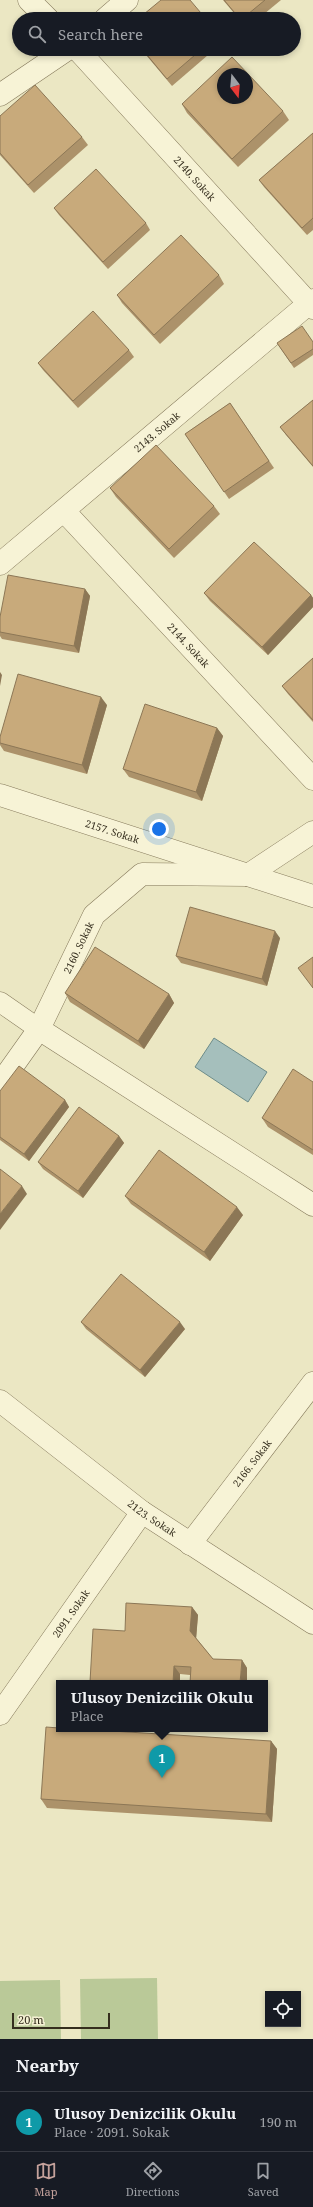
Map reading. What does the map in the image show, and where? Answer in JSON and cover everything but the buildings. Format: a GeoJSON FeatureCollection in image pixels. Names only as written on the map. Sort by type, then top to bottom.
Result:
{"type":"FeatureCollection","features":[{"type":"Feature","properties":{"kind":"street"},"geometry":{"type":"LineString","coordinates":[[29,0],[41,12]]}},
{"type":"Feature","properties":{"kind":"street"},"geometry":{"type":"LineString","coordinates":[[113,12],[127,0]]}},
{"type":"Feature","properties":{"kind":"street"},"geometry":{"type":"LineString","coordinates":[[0,95],[58,56]]}},
{"type":"Feature","properties":{"kind":"street","name":"2140. Sokak"},"geometry":{"type":"LineString","coordinates":[[83,56],[311,304]]}},
{"type":"Feature","properties":{"kind":"street","name":"2143. Sokak"},"geometry":{"type":"LineString","coordinates":[[0,564],[311,304]]}},
{"type":"Feature","properties":{"kind":"street","name":"2144. Sokak"},"geometry":{"type":"LineString","coordinates":[[64,511],[313,779]]}},
{"type":"Feature","properties":{"kind":"street","name":"2157. Sokak"},"geometry":{"type":"LineString","coordinates":[[0,795],[313,896]]}},
{"type":"Feature","properties":{"kind":"street"},"geometry":{"type":"LineString","coordinates":[[248,875],[313,832]]}},
{"type":"Feature","properties":{"kind":"street","name":"2160. Sokak"},"geometry":{"type":"LineString","coordinates":[[0,1084],[39,1029],[94,915],[142,874],[248,875]]}},
{"type":"Feature","properties":{"kind":"street"},"geometry":{"type":"LineString","coordinates":[[39,1029],[313,1205]]}},
{"type":"Feature","properties":{"kind":"street","name":"2166. Sokak"},"geometry":{"type":"LineString","coordinates":[[190,1544],[313,1382]]}},
{"type":"Feature","properties":{"kind":"street","name":"2123. Sokak"},"geometry":{"type":"LineString","coordinates":[[0,1401],[142,1512],[313,1623]]}},
{"type":"Feature","properties":{"kind":"street","name":"2091. Sokak"},"geometry":{"type":"LineString","coordinates":[[0,1714],[142,1512]]}},
{"type":"Feature","properties":{"kind":"lane"},"geometry":{"type":"LineString","coordinates":[[0,1002],[39,1029]]}},
{"type":"Feature","properties":{"kind":"green space"},"geometry":{"type":"Polygon","coordinates":[[[157,1978],[158,2039],[81,2039],[80,1979],[157,1978]]]}},
{"type":"Feature","properties":{"kind":"green space"},"geometry":{"type":"Polygon","coordinates":[[[60,1980],[61,2039],[0,2039],[0,1981],[60,1980]]]}},
{"type":"Feature","properties":{"kind":"water"},"geometry":{"type":"Polygon","coordinates":[[[214,1038],[267,1072],[248,1102],[195,1067],[214,1038]]]}},
{"type":"Feature","properties":{"kind":"place","name":"Ulusoy Denizcilik Okulu"},"geometry":{"type":"Point","coordinates":[162,1778]}}]}
